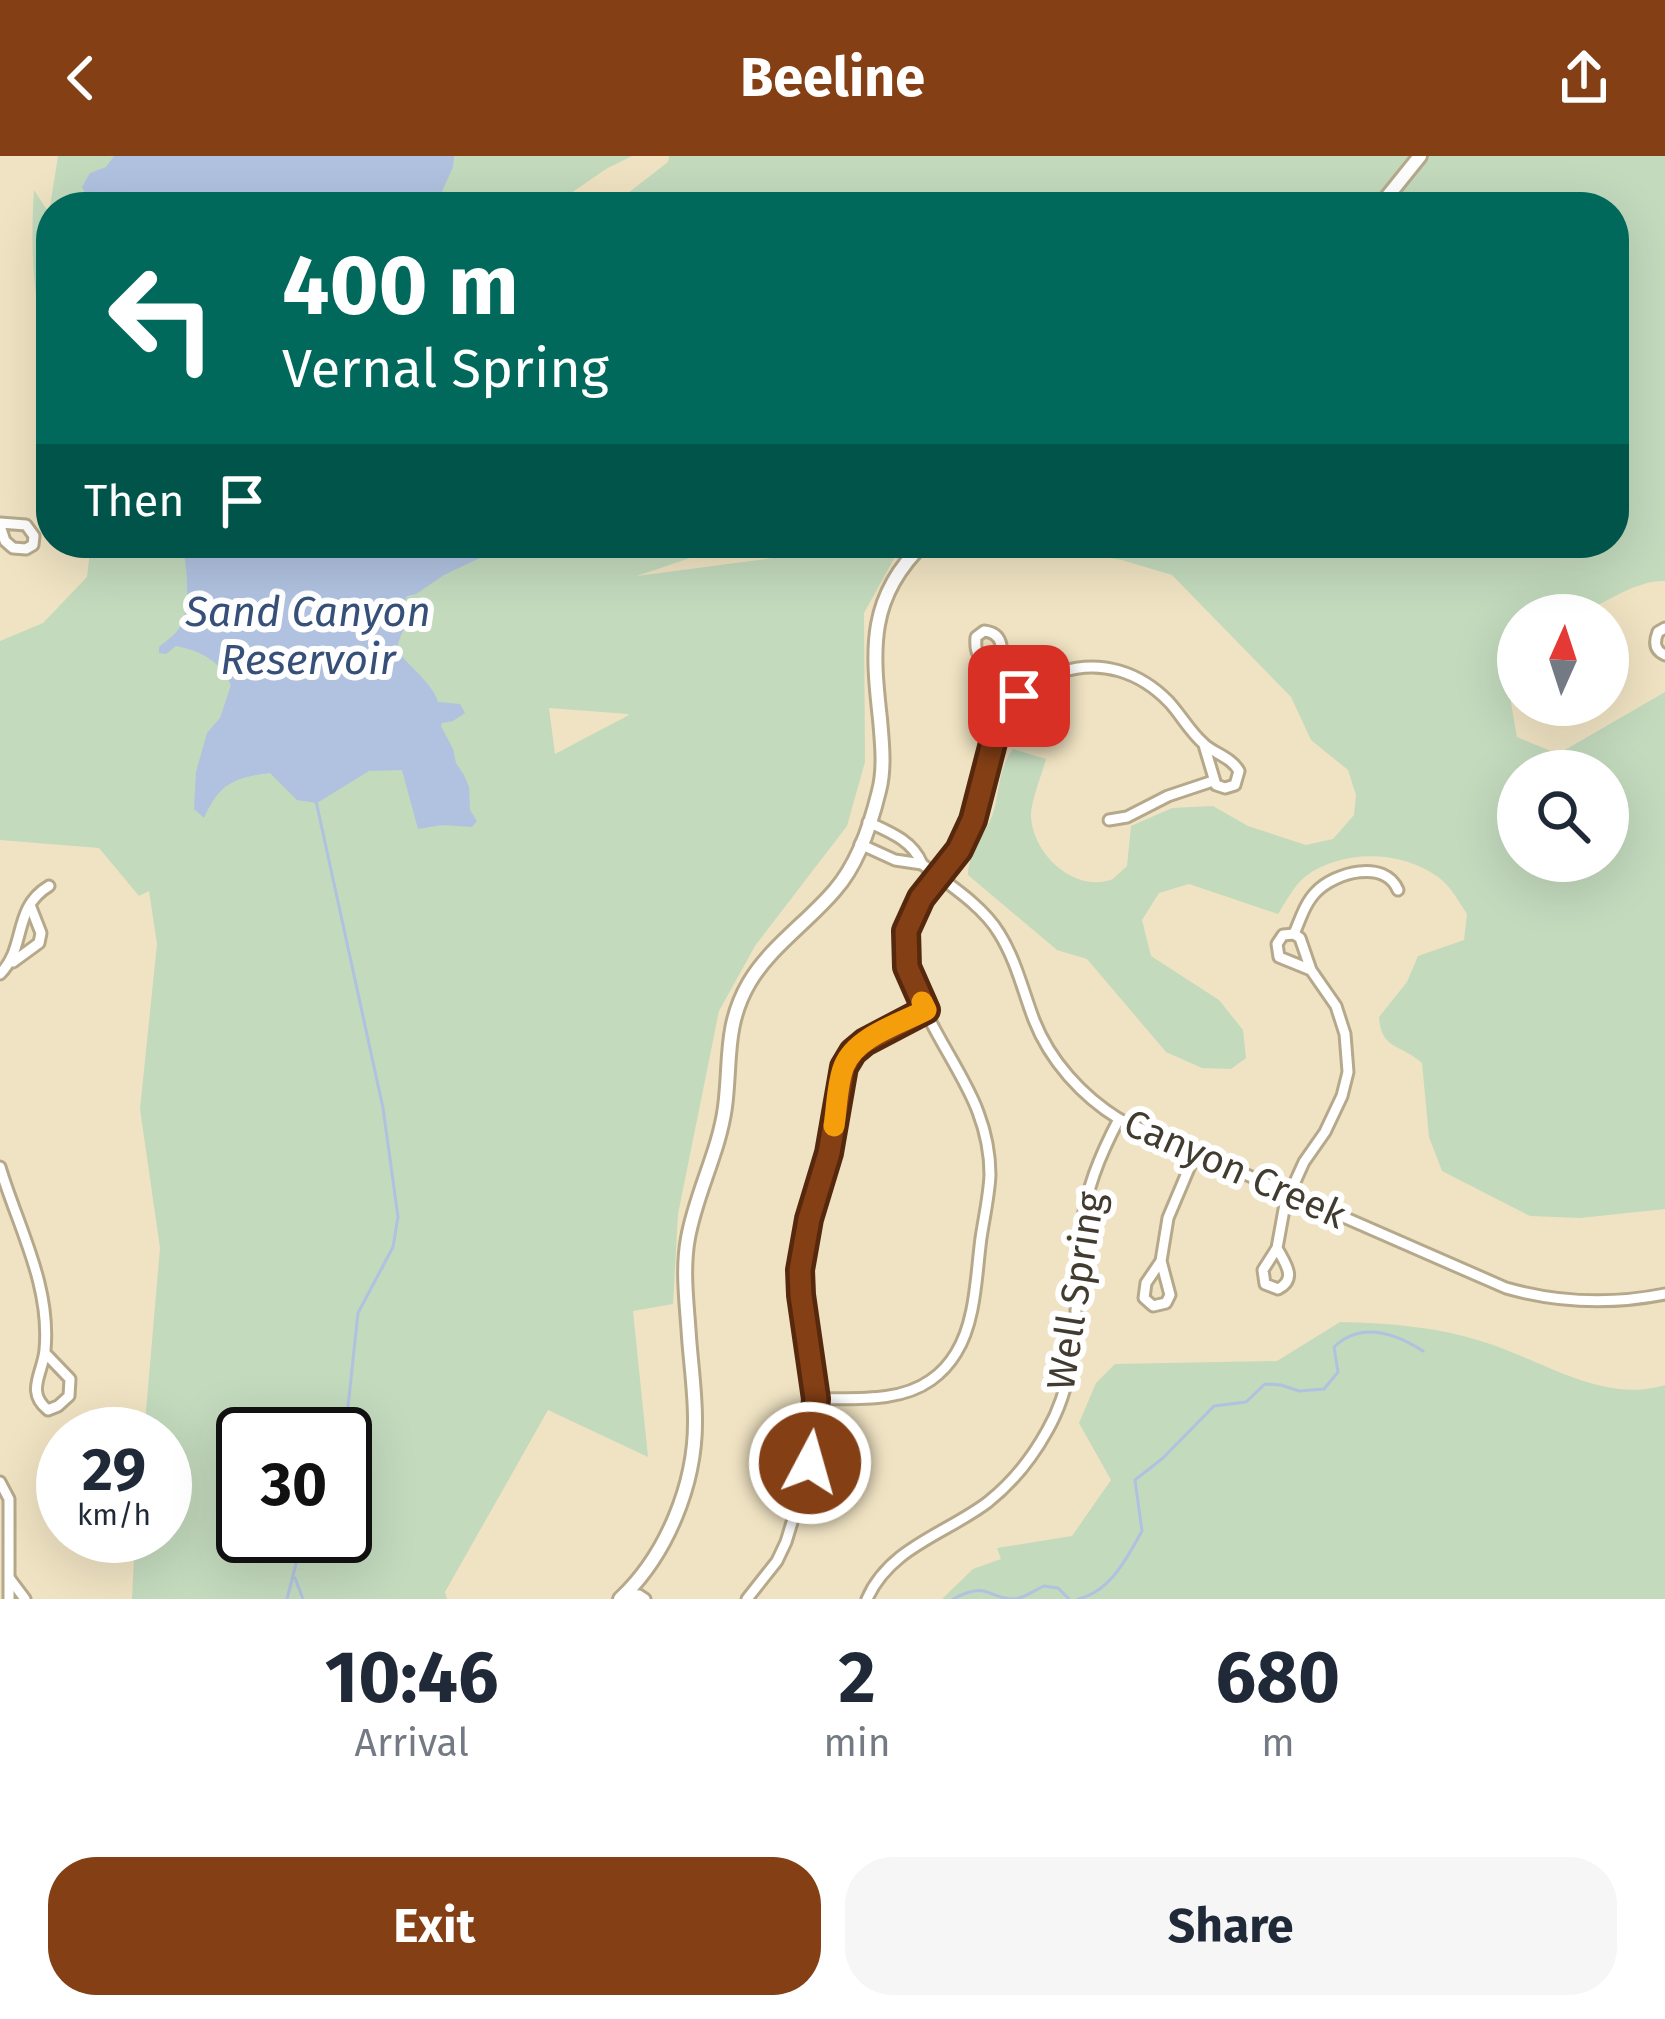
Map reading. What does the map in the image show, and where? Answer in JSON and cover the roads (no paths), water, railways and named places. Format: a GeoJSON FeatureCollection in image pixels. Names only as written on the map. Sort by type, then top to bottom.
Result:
{"type":"FeatureCollection","features":[{"type":"Feature","properties":{"kind":"street"},"geometry":{"type":"LineString","coordinates":[[1391,192],[1420,156]]}},
{"type":"Feature","properties":{"kind":"street"},"geometry":{"type":"LineString","coordinates":[[624,1598],[674,1520],[691,1458],[695,1419],[684,1266],[725,1106],[737,1008],[756,971],[837,888],[860,844],[880,788],[883,764],[874,648],[877,628],[882,606],[909,558]]}},
{"type":"Feature","properties":{"kind":"street"},"geometry":{"type":"LineString","coordinates":[[1665,628],[1658,632],[1655,643],[1665,655]]}},
{"type":"Feature","properties":{"kind":"street"},"geometry":{"type":"LineString","coordinates":[[816,1399],[881,1397],[929,1382],[958,1351],[969,1322],[990,1177],[987,1141],[977,1109],[907,967],[906,931],[921,898],[959,850],[973,820],[994,739],[1019,696],[1056,674],[1109,667],[1129,673],[1158,692],[1204,745],[1234,763],[1238,781],[1221,787],[1213,781],[1204,745]]}},
{"type":"Feature","properties":{"kind":"street"},"geometry":{"type":"LineString","coordinates":[[1001,668],[1019,696]]}},
{"type":"Feature","properties":{"kind":"street"},"geometry":{"type":"LineString","coordinates":[[1109,820],[1213,781]]}},
{"type":"Feature","properties":{"kind":"street","name":"Canyon Creek"},"geometry":{"type":"LineString","coordinates":[[868,822],[906,842],[922,864]]}},
{"type":"Feature","properties":{"kind":"street"},"geometry":{"type":"LineString","coordinates":[[898,860],[906,842]]}},
{"type":"Feature","properties":{"kind":"street","name":"Canyon Creek"},"geometry":{"type":"LineString","coordinates":[[860,844],[922,864],[979,910],[1000,934],[1050,1052],[1084,1093],[1119,1119],[1506,1288],[1538,1297],[1616,1302],[1665,1294]]}},
{"type":"Feature","properties":{"kind":"street"},"geometry":{"type":"LineString","coordinates":[[1294,934],[1313,894],[1328,882],[1376,870],[1389,875],[1398,890]]}},
{"type":"Feature","properties":{"kind":"street"},"geometry":{"type":"LineString","coordinates":[[4,970],[28,903],[49,886]]}},
{"type":"Feature","properties":{"kind":"street"},"geometry":{"type":"LineString","coordinates":[[4,970],[39,943],[41,932],[28,903]]}},
{"type":"Feature","properties":{"kind":"street"},"geometry":{"type":"LineString","coordinates":[[1277,1248],[1290,1193],[1325,1132],[1348,1072],[1345,1034],[1336,1006],[1311,970],[1300,938],[1288,934],[1279,939],[1280,957],[1311,970]]}},
{"type":"Feature","properties":{"kind":"street"},"geometry":{"type":"LineString","coordinates":[[747,1599],[777,1562],[810,1463],[816,1399],[800,1270],[844,1067],[865,1042],[926,1010]]}},
{"type":"Feature","properties":{"kind":"street","name":"Well Spring"},"geometry":{"type":"LineString","coordinates":[[867,1599],[900,1556],[1004,1487],[1048,1430],[1064,1396],[1074,1351],[1086,1201],[1119,1119]]}},
{"type":"Feature","properties":{"kind":"street"},"geometry":{"type":"LineString","coordinates":[[1161,1262],[1168,1218],[1195,1154]]}},
{"type":"Feature","properties":{"kind":"street"},"geometry":{"type":"LineString","coordinates":[[0,1167],[4,1193],[32,1252],[42,1295],[45,1353],[35,1392],[48,1410],[69,1396],[70,1378],[45,1353]]}},
{"type":"Feature","properties":{"kind":"street"},"geometry":{"type":"LineString","coordinates":[[0,1482],[10,1499],[9,1599]]}},
{"type":"Feature","properties":{"kind":"street"},"geometry":{"type":"LineString","coordinates":[[10,1579],[25,1599]]}},
{"type":"Feature","properties":{"kind":"street"},"geometry":{"type":"LineString","coordinates":[[624,1598],[639,1595],[645,1599]]}},
{"type":"Feature","properties":{"kind":"water"},"geometry":{"type":"Polygon","coordinates":[[[114,156],[454,156],[442,192],[84,192],[82,187],[90,173],[106,167],[114,156]]]}},
{"type":"Feature","properties":{"kind":"water","name":"Sand Canyon Reservoir"},"geometry":{"type":"Polygon","coordinates":[[[184,558],[480,558],[407,596],[404,602],[413,612],[398,648],[438,702],[460,704],[465,713],[441,726],[469,787],[470,810],[477,821],[472,827],[418,829],[402,770],[369,771],[317,803],[297,800],[270,773],[257,775],[222,790],[204,818],[194,809],[196,772],[207,733],[220,718],[231,685],[216,663],[202,654],[176,646],[159,653],[184,616],[184,558]]]}},
{"type":"Feature","properties":{"kind":"waterway"},"geometry":{"type":"LineString","coordinates":[[316,801],[383,1108],[398,1217],[393,1247],[358,1313],[348,1407]]}},
{"type":"Feature","properties":{"kind":"waterway"},"geometry":{"type":"LineString","coordinates":[[1078,1599],[1108,1582],[1142,1531],[1135,1480],[1214,1406],[1246,1402],[1265,1384],[1299,1391],[1324,1389],[1338,1372],[1334,1347],[1355,1334],[1378,1332],[1423,1351]]}},
{"type":"Feature","properties":{"kind":"waterway"},"geometry":{"type":"LineString","coordinates":[[287,1599],[296,1563]]}},
{"type":"Feature","properties":{"kind":"waterway"},"geometry":{"type":"LineString","coordinates":[[295,1578],[303,1599]]}},
{"type":"Feature","properties":{"kind":"waterway"},"geometry":{"type":"LineString","coordinates":[[953,1599],[981,1591],[1015,1599],[1044,1586],[1058,1588],[1069,1599]]}}]}
